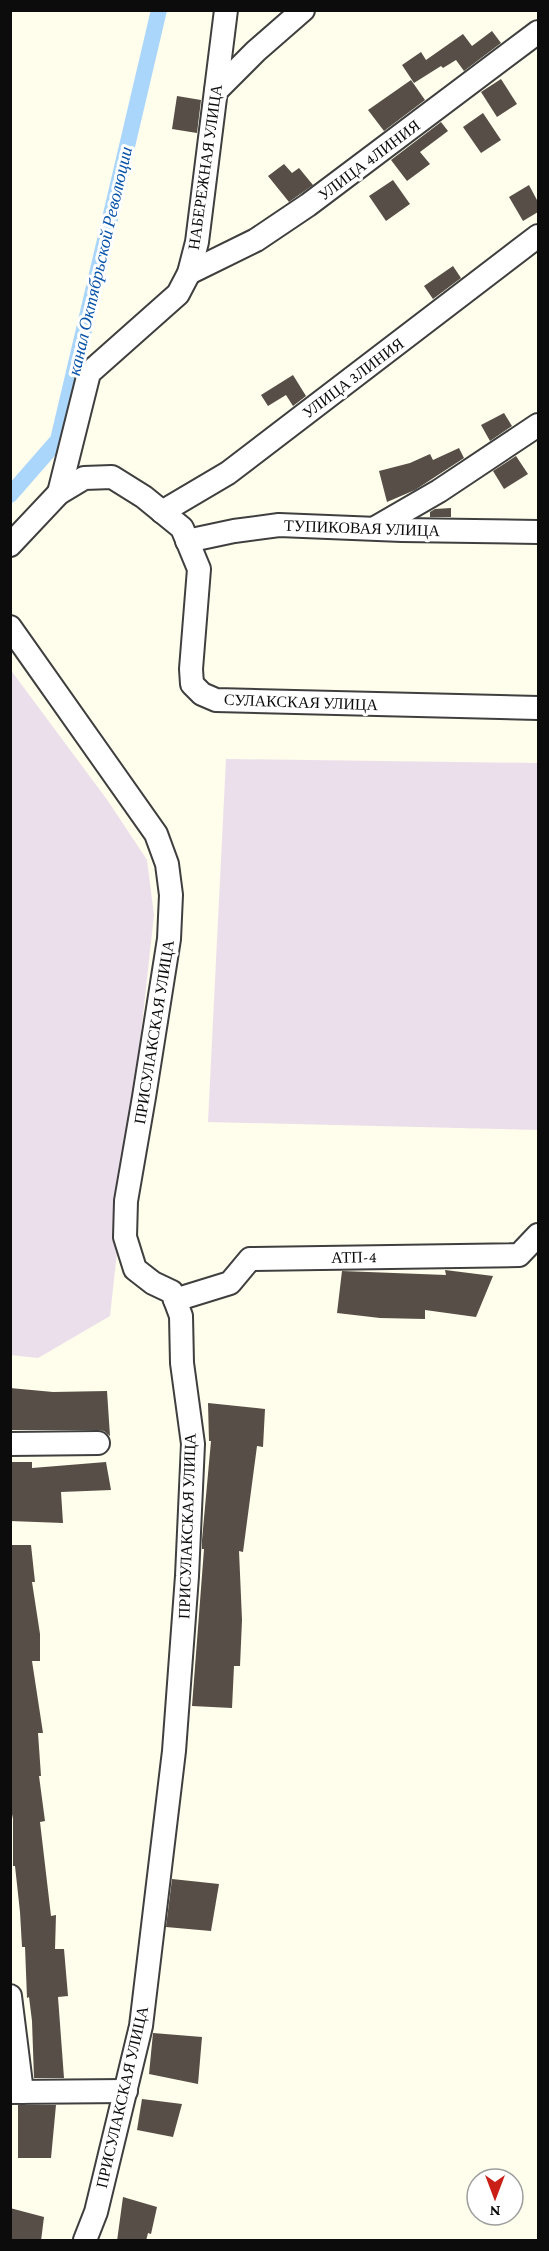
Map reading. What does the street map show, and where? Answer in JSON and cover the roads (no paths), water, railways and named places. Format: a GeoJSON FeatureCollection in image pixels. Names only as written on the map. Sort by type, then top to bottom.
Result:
{"type":"FeatureCollection","features":[{"type":"Feature","properties":{"kind":"street","name":"НАБЕРЕЖНАЯ УЛИЦА"},"geometry":{"type":"LineString","coordinates":[[59,493],[89,373],[178,294],[189,273],[197,242],[226,10]]}},
{"type":"Feature","properties":{"kind":"street"},"geometry":{"type":"LineString","coordinates":[[216,91],[256,51],[303,10]]}},
{"type":"Feature","properties":{"kind":"street","name":"УЛИЦА 4ЛИНИЯ"},"geometry":{"type":"LineString","coordinates":[[189,273],[256,240],[308,205],[538,32]]}},
{"type":"Feature","properties":{"kind":"street","name":"УЛИЦА 3ЛИНИЯ"},"geometry":{"type":"LineString","coordinates":[[162,512],[228,473],[538,236]]}},
{"type":"Feature","properties":{"kind":"street"},"geometry":{"type":"LineString","coordinates":[[375,528],[438,491],[538,425]]}},
{"type":"Feature","properties":{"kind":"street","name":"СУЛАКСКАЯ УЛИЦА"},"geometry":{"type":"LineString","coordinates":[[10,545],[59,493],[84,478],[112,477],[144,497],[182,528],[199,569],[191,669],[192,684],[202,694],[216,700],[538,708]]}},
{"type":"Feature","properties":{"kind":"street","name":"ТУПИКОВАЯ УЛИЦА"},"geometry":{"type":"LineString","coordinates":[[187,541],[279,525],[538,532]]}},
{"type":"Feature","properties":{"kind":"street","name":"ПРИСУЛАКСКАЯ УЛИЦА"},"geometry":{"type":"LineString","coordinates":[[10,627],[156,834],[167,864],[171,895],[169,939],[126,1201],[125,1237],[135,1269],[153,1283],[172,1292],[181,1316],[182,1364],[193,1444],[187,1576],[174,1751],[141,2026],[96,2212],[85,2241]]}},
{"type":"Feature","properties":{"kind":"street","name":"АТП-4"},"geometry":{"type":"LineString","coordinates":[[175,1300],[230,1283],[250,1259],[519,1255],[538,1235]]}},
{"type":"Feature","properties":{"kind":"street"},"geometry":{"type":"LineString","coordinates":[[10,1444],[98,1443]]}},
{"type":"Feature","properties":{"kind":"street"},"geometry":{"type":"LineString","coordinates":[[10,1996],[16,2092],[126,2091]]}},
{"type":"Feature","properties":{"kind":"waterway","name":"канал Октябрьской Революции"},"geometry":{"type":"LineString","coordinates":[[10,495],[58,440],[159,10]]}}]}
